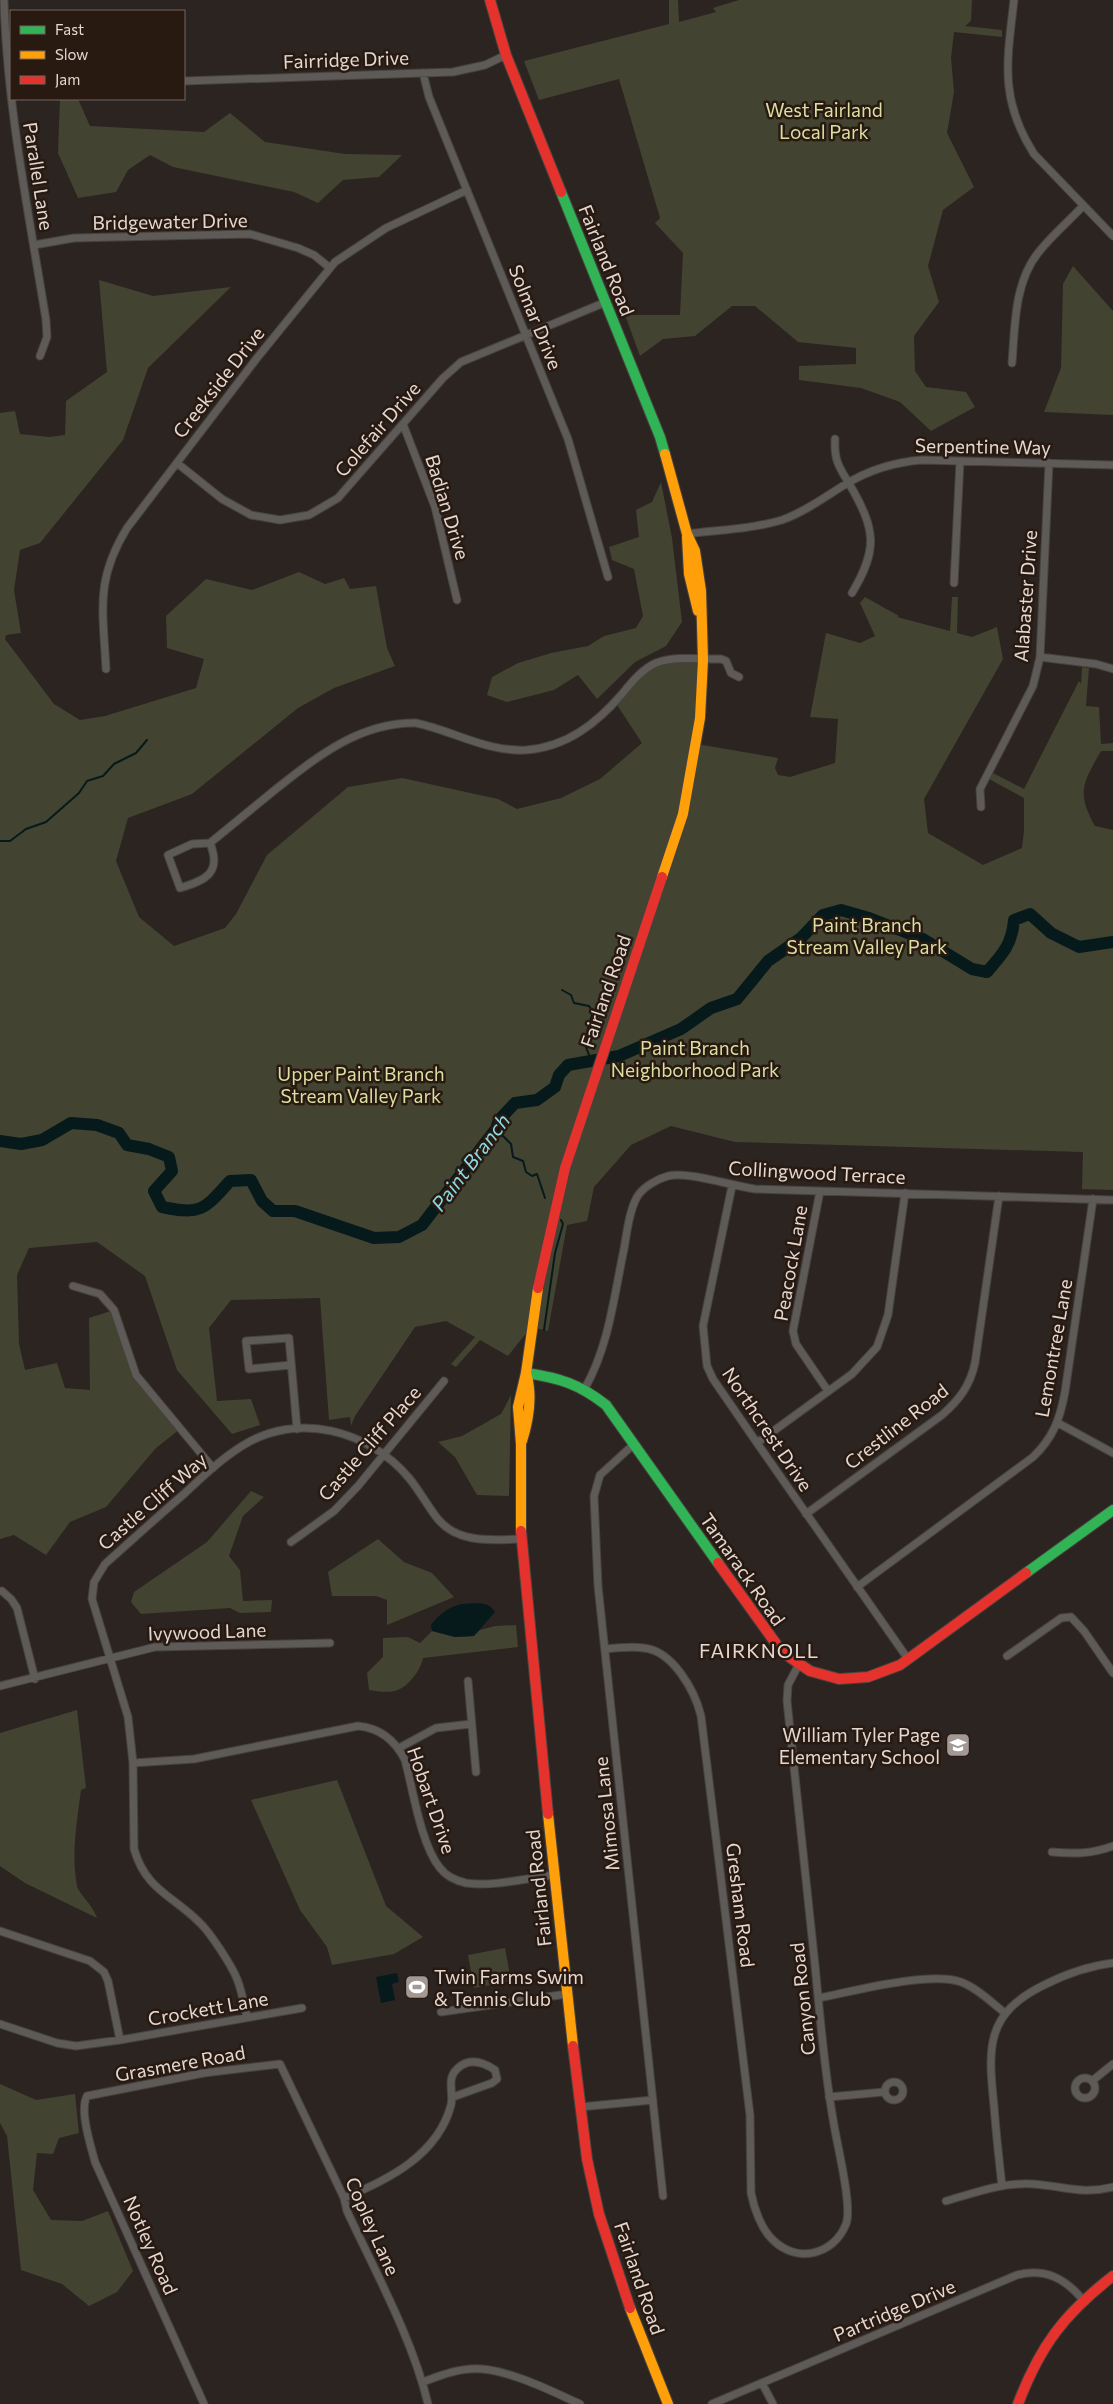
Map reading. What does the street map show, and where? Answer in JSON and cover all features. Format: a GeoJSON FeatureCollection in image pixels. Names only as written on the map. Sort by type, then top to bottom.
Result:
{"type":"FeatureCollection","features":[{"type":"Feature","properties":{"kind":"main road","name":"Fairland Road"},"geometry":{"type":"LineString","coordinates":[[490,0],[506,55],[660,437],[687,534],[695,551],[701,591],[700,619],[703,660],[700,718],[683,814],[565,1168],[553,1216],[531,1327],[526,1373],[518,1407],[521,1444],[522,1539],[532,1662],[567,1994],[587,2159],[599,2214],[627,2300],[668,2404]]}},
{"type":"Feature","properties":{"kind":"main road","name":"Tamarack Road"},"geometry":{"type":"LineString","coordinates":[[526,1373],[559,1377],[585,1388],[606,1405],[767,1634],[782,1652],[798,1666],[830,1679],[856,1680],[881,1675],[908,1659],[1113,1510]]}},
{"type":"Feature","properties":{"kind":"main road"},"geometry":{"type":"LineString","coordinates":[[1018,2404],[1033,2368],[1058,2328],[1084,2300],[1113,2276]]}},
{"type":"Feature","properties":{"kind":"street","name":"Parallel Lane"},"geometry":{"type":"LineString","coordinates":[[4,0],[6,54],[10,80]]}},
{"type":"Feature","properties":{"kind":"street"},"geometry":{"type":"LineString","coordinates":[[1014,0],[1007,66],[1008,90],[1014,114],[1024,138],[1034,154],[1113,236]]}},
{"type":"Feature","properties":{"kind":"street","name":"Fairridge Drive"},"geometry":{"type":"LineString","coordinates":[[185,81],[422,73],[472,69],[506,55]]}},
{"type":"Feature","properties":{"kind":"street","name":"Solmar Drive"},"geometry":{"type":"LineString","coordinates":[[422,73],[429,97],[568,438],[608,576]]}},
{"type":"Feature","properties":{"kind":"street","name":"Parallel Lane"},"geometry":{"type":"LineString","coordinates":[[13,100],[47,337],[40,356]]}},
{"type":"Feature","properties":{"kind":"street","name":"Creekside Drive"},"geometry":{"type":"LineString","coordinates":[[106,668],[102,595],[104,578],[116,547],[127,528],[257,358],[330,268],[369,238],[386,228],[467,190]]}},
{"type":"Feature","properties":{"kind":"street"},"geometry":{"type":"LineString","coordinates":[[1012,363],[1018,301],[1025,274],[1037,253],[1084,206]]}},
{"type":"Feature","properties":{"kind":"street","name":"Bridgewater Drive"},"geometry":{"type":"LineString","coordinates":[[34,245],[74,238],[250,234],[298,248],[314,256],[330,268]]}},
{"type":"Feature","properties":{"kind":"street","name":"Colefair Drive"},"geometry":{"type":"LineString","coordinates":[[177,463],[236,509],[265,519],[294,518],[309,515],[338,498],[442,378],[461,362],[606,302]]}},
{"type":"Feature","properties":{"kind":"street","name":"Badian Drive"},"geometry":{"type":"LineString","coordinates":[[403,424],[434,507],[457,600]]}},
{"type":"Feature","properties":{"kind":"street"},"geometry":{"type":"LineString","coordinates":[[835,439],[834,456],[865,512],[872,538],[867,566],[852,593]]}},
{"type":"Feature","properties":{"kind":"street","name":"Serpentine Way"},"geometry":{"type":"LineString","coordinates":[[687,534],[783,519],[808,507],[848,482],[878,469],[903,462],[922,460],[1113,464]]}},
{"type":"Feature","properties":{"kind":"street"},"geometry":{"type":"LineString","coordinates":[[954,583],[960,461]]}},
{"type":"Feature","properties":{"kind":"street","name":"Alabaster Drive"},"geometry":{"type":"LineString","coordinates":[[981,807],[980,789],[1033,686],[1040,657],[1049,464]]}},
{"type":"Feature","properties":{"kind":"street"},"geometry":{"type":"LineString","coordinates":[[1040,657],[1096,664],[1113,669]]}},
{"type":"Feature","properties":{"kind":"street"},"geometry":{"type":"LineString","coordinates":[[210,843],[215,856],[209,876],[204,880],[180,888],[168,855],[192,844],[210,843],[316,757],[349,738],[387,726],[416,723],[497,749],[539,749],[566,740],[591,726],[603,716],[644,671],[654,664],[674,660],[720,659],[726,661],[731,673],[739,676]]}},
{"type":"Feature","properties":{"kind":"street","name":"Collingwood Terrace"},"geometry":{"type":"LineString","coordinates":[[585,1388],[602,1356],[631,1210],[644,1188],[669,1176],[687,1175],[732,1186],[820,1191],[1113,1200]]}},
{"type":"Feature","properties":{"kind":"street","name":"Northcrest Drive"},"geometry":{"type":"LineString","coordinates":[[732,1186],[703,1326],[707,1366],[713,1379],[908,1659]]}},
{"type":"Feature","properties":{"kind":"street","name":"Peacock Lane"},"geometry":{"type":"LineString","coordinates":[[820,1191],[794,1331],[796,1344],[828,1391]]}},
{"type":"Feature","properties":{"kind":"street"},"geometry":{"type":"LineString","coordinates":[[757,1443],[867,1360],[877,1347],[888,1315],[905,1193]]}},
{"type":"Feature","properties":{"kind":"street","name":"Crestline Road"},"geometry":{"type":"LineString","coordinates":[[806,1514],[942,1415],[966,1389],[975,1363],[999,1196]]}},
{"type":"Feature","properties":{"kind":"street","name":"Lemontree Lane"},"geometry":{"type":"LineString","coordinates":[[857,1586],[1034,1457],[1047,1444],[1058,1423],[1065,1392],[1093,1199]]}},
{"type":"Feature","properties":{"kind":"street"},"geometry":{"type":"LineString","coordinates":[[73,1286],[89,1289],[100,1294],[114,1310],[136,1375],[213,1468]]}},
{"type":"Feature","properties":{"kind":"street"},"geometry":{"type":"LineString","coordinates":[[291,1365],[249,1369],[246,1341],[289,1338],[297,1429]]}},
{"type":"Feature","properties":{"kind":"street","name":"Castle Cliff Place"},"geometry":{"type":"LineString","coordinates":[[291,1542],[334,1511],[358,1486],[444,1381]]}},
{"type":"Feature","properties":{"kind":"street"},"geometry":{"type":"LineString","coordinates":[[1058,1423],[1113,1453]]}},
{"type":"Feature","properties":{"kind":"street","name":"Castle Cliff Way"},"geometry":{"type":"LineString","coordinates":[[247,2017],[237,1978],[207,1930],[199,1921],[156,1887],[146,1877],[138,1862],[134,1836],[134,1764],[128,1717],[111,1658],[93,1607],[94,1582],[105,1564],[213,1468],[243,1445],[262,1436],[297,1429],[333,1430],[352,1436],[384,1454],[409,1478],[438,1520],[451,1529],[479,1540],[522,1539]]}},
{"type":"Feature","properties":{"kind":"street","name":"Mimosa Lane"},"geometry":{"type":"LineString","coordinates":[[634,1444],[600,1474],[594,1496],[598,1586],[663,2196]]}},
{"type":"Feature","properties":{"kind":"street"},"geometry":{"type":"LineString","coordinates":[[2,1591],[17,1608],[35,1679]]}},
{"type":"Feature","properties":{"kind":"street"},"geometry":{"type":"LineString","coordinates":[[1007,1656],[1061,1618],[1071,1617],[1084,1630],[1113,1673]]}},
{"type":"Feature","properties":{"kind":"street","name":"Ivywood Lane"},"geometry":{"type":"LineString","coordinates":[[0,1686],[35,1679],[155,1647],[330,1643]]}},
{"type":"Feature","properties":{"kind":"street","name":"Gresham Road"},"geometry":{"type":"LineString","coordinates":[[605,1649],[645,1648],[663,1655],[671,1662],[697,1701],[701,1716],[750,2115],[751,2192],[764,2227]]}},
{"type":"Feature","properties":{"kind":"street","name":"Canyon Road"},"geometry":{"type":"LineString","coordinates":[[764,2227],[772,2240],[786,2250],[798,2254],[811,2254],[824,2250],[836,2241],[847,2223],[847,2202],[829,2097],[787,1701],[788,1685],[798,1666]]}},
{"type":"Feature","properties":{"kind":"street"},"geometry":{"type":"LineString","coordinates":[[468,1681],[476,1772]]}},
{"type":"Feature","properties":{"kind":"street"},"geometry":{"type":"LineString","coordinates":[[399,1748],[436,1728],[471,1724]]}},
{"type":"Feature","properties":{"kind":"street","name":"Hobart Drive"},"geometry":{"type":"LineString","coordinates":[[134,1764],[194,1759],[358,1726],[379,1731],[399,1748],[405,1760],[429,1850],[441,1870],[458,1880],[478,1884],[554,1875]]}},
{"type":"Feature","properties":{"kind":"street"},"geometry":{"type":"LineString","coordinates":[[1052,1852],[1080,1854],[1099,1852],[1113,1846]]}},
{"type":"Feature","properties":{"kind":"street"},"geometry":{"type":"LineString","coordinates":[[0,1931],[90,1961],[104,1972],[108,1981],[120,2040]]}},
{"type":"Feature","properties":{"kind":"street"},"geometry":{"type":"LineString","coordinates":[[1002,2186],[989,2062],[993,2037],[1005,2013],[1027,1993],[1065,1974],[1097,1965],[1113,1963]]}},
{"type":"Feature","properties":{"kind":"street"},"geometry":{"type":"LineString","coordinates":[[818,1998],[917,1980],[950,1979],[975,1990],[1005,2013]]}},
{"type":"Feature","properties":{"kind":"street"},"geometry":{"type":"LineString","coordinates":[[441,2012],[567,1994]]}},
{"type":"Feature","properties":{"kind":"street","name":"Crockett Lane"},"geometry":{"type":"LineString","coordinates":[[0,2024],[57,2043],[76,2046],[302,2008]]}},
{"type":"Feature","properties":{"kind":"street"},"geometry":{"type":"LineString","coordinates":[[344,2198],[388,2178],[421,2153],[441,2129],[453,2097],[451,2078],[462,2065],[470,2061],[478,2062],[495,2070],[496,2079],[492,2083],[453,2097]]}},
{"type":"Feature","properties":{"kind":"street","name":"Grasmere Road"},"geometry":{"type":"LineString","coordinates":[[87,2096],[204,2073],[280,2064]]}},
{"type":"Feature","properties":{"kind":"street","name":"Copley Lane"},"geometry":{"type":"LineString","coordinates":[[280,2064],[344,2198],[347,2211],[403,2333],[423,2382],[428,2404]]}},
{"type":"Feature","properties":{"kind":"street"},"geometry":{"type":"LineString","coordinates":[[1092,2081],[1113,2064]]}},
{"type":"Feature","properties":{"kind":"street"},"geometry":{"type":"LineString","coordinates":[[829,2097],[884,2092]]}},
{"type":"Feature","properties":{"kind":"street","name":"Notley Road"},"geometry":{"type":"LineString","coordinates":[[87,2096],[83,2103],[95,2162],[204,2404]]}},
{"type":"Feature","properties":{"kind":"street"},"geometry":{"type":"LineString","coordinates":[[580,2108],[653,2100]]}},
{"type":"Feature","properties":{"kind":"street"},"geometry":{"type":"LineString","coordinates":[[946,2201],[1002,2186],[1034,2184],[1079,2192],[1098,2191],[1113,2187]]}},
{"type":"Feature","properties":{"kind":"street","name":"Partridge Drive"},"geometry":{"type":"LineString","coordinates":[[712,2404],[1018,2275],[1030,2272],[1043,2272],[1056,2276],[1084,2300]]}},
{"type":"Feature","properties":{"kind":"street"},"geometry":{"type":"LineString","coordinates":[[423,2382],[443,2374],[481,2369],[501,2372],[580,2404]]}},
{"type":"Feature","properties":{"kind":"street"},"geometry":{"type":"LineString","coordinates":[[762,2383],[773,2404]]}},
{"type":"Feature","properties":{"kind":"green space","name":"West Fairland Local Park"},"geometry":{"type":"Polygon","coordinates":[[[669,0],[678,0],[679,22],[716,12],[713,8],[739,0],[972,0],[971,21],[965,26],[1002,30],[1002,37],[954,32],[951,58],[954,92],[947,133],[974,187],[943,210],[928,266],[939,302],[914,336],[915,371],[926,387],[966,392],[975,407],[931,431],[900,402],[861,388],[799,380],[799,366],[856,364],[856,348],[798,342],[755,306],[732,306],[695,336],[663,339],[640,356],[625,315],[680,315],[683,253],[655,223],[660,218],[619,79],[539,100],[524,61],[669,24],[669,0]]]}},
{"type":"Feature","properties":{"kind":"green space"},"geometry":{"type":"Polygon","coordinates":[[[60,100],[78,100],[90,126],[204,132],[230,113],[265,142],[345,154],[402,155],[379,177],[343,180],[318,203],[294,192],[173,167],[150,155],[128,170],[116,192],[78,198],[58,153],[60,100]]]}},
{"type":"Feature","properties":{"kind":"green space"},"geometry":{"type":"Polygon","coordinates":[[[1073,266],[1113,311],[1113,415],[1044,412],[1061,368],[1063,284],[1073,266]]]}},
{"type":"Feature","properties":{"kind":"green space"},"geometry":{"type":"Polygon","coordinates":[[[99,280],[153,296],[231,287],[148,368],[123,440],[40,543],[20,550],[14,590],[21,633],[6,635],[5,639],[54,704],[80,720],[105,716],[196,688],[204,659],[167,648],[166,616],[206,579],[252,590],[299,572],[325,584],[344,578],[350,589],[376,586],[387,648],[395,666],[334,688],[298,708],[192,794],[128,818],[116,861],[139,917],[174,946],[225,928],[236,914],[267,855],[348,787],[402,778],[498,799],[517,809],[561,798],[600,779],[642,743],[615,702],[654,664],[703,660],[697,744],[778,758],[775,768],[778,775],[790,777],[835,763],[838,719],[810,717],[826,633],[860,643],[875,636],[860,603],[865,597],[899,616],[897,617],[950,631],[952,597],[958,597],[957,633],[972,637],[997,627],[1003,659],[924,799],[928,833],[983,865],[1022,848],[1024,798],[989,779],[993,773],[1024,789],[1079,681],[1081,684],[1082,667],[1089,668],[1086,706],[1099,707],[1101,744],[1113,743],[1113,751],[1101,751],[1090,771],[1084,788],[1084,796],[1085,804],[1095,826],[1113,830],[1113,1190],[1082,1189],[1083,1152],[735,1142],[671,1126],[631,1145],[594,1187],[587,1221],[567,1225],[548,1331],[531,1327],[508,1356],[480,1340],[456,1367],[451,1364],[475,1337],[446,1321],[415,1327],[355,1416],[351,1426],[350,1417],[329,1420],[320,1298],[231,1300],[209,1328],[217,1401],[251,1399],[260,1425],[232,1434],[177,1370],[145,1276],[97,1242],[29,1248],[17,1275],[19,1344],[25,1370],[57,1363],[65,1388],[90,1390],[89,1318],[114,1310],[136,1375],[180,1429],[156,1448],[106,1507],[70,1522],[46,1555],[14,1535],[0,1539],[0,413],[15,411],[20,434],[49,437],[65,435],[66,401],[107,372],[99,280]]]}},
{"type":"Feature","properties":{"kind":"green space"},"geometry":{"type":"Polygon","coordinates":[[[661,482],[672,538],[682,622],[666,646],[635,662],[597,699],[578,675],[554,690],[507,702],[487,695],[492,677],[518,663],[551,653],[588,646],[604,636],[636,628],[643,616],[634,569],[612,560],[609,547],[639,537],[636,510],[652,502],[661,482]]]}},
{"type":"Feature","properties":{"kind":"green space"},"geometry":{"type":"Polygon","coordinates":[[[511,1395],[509,1496],[477,1495],[455,1457],[438,1442],[462,1436],[501,1414],[511,1395]]]}},
{"type":"Feature","properties":{"kind":"green space"},"geometry":{"type":"Polygon","coordinates":[[[251,1491],[264,1497],[243,1516],[229,1556],[240,1570],[243,1601],[272,1600],[271,1612],[240,1613],[230,1608],[141,1614],[131,1602],[134,1592],[207,1542],[251,1491]]]}},
{"type":"Feature","properties":{"kind":"green space"},"geometry":{"type":"Polygon","coordinates":[[[378,1539],[404,1562],[432,1573],[454,1597],[387,1625],[387,1600],[376,1596],[332,1596],[328,1572],[378,1539]]]}},
{"type":"Feature","properties":{"kind":"green space"},"geometry":{"type":"Polygon","coordinates":[[[516,1625],[518,1647],[423,1658],[416,1673],[399,1690],[381,1692],[369,1690],[367,1673],[383,1657],[383,1638],[408,1637],[420,1643],[432,1631],[455,1637],[473,1636],[480,1630],[495,1626],[516,1625]]]}},
{"type":"Feature","properties":{"kind":"green space"},"geometry":{"type":"Polygon","coordinates":[[[77,1710],[86,1788],[81,1790],[75,1838],[75,1874],[78,1889],[97,1918],[25,1883],[0,1866],[0,1733],[77,1710]]]}},
{"type":"Feature","properties":{"kind":"green space"},"geometry":{"type":"Polygon","coordinates":[[[337,1780],[386,1906],[423,1937],[394,1954],[332,1965],[327,1947],[300,1910],[251,1800],[337,1780]]]}},
{"type":"Feature","properties":{"kind":"green space"},"geometry":{"type":"Polygon","coordinates":[[[505,1948],[511,1981],[474,1988],[468,1955],[505,1948]]]}},
{"type":"Feature","properties":{"kind":"green space"},"geometry":{"type":"Polygon","coordinates":[[[0,2084],[36,2100],[75,2094],[79,2133],[59,2138],[53,2154],[37,2153],[33,2190],[51,2220],[82,2221],[108,2211],[133,2271],[117,2292],[89,2306],[62,2284],[21,2270],[7,2136],[0,2123],[0,2084]]]}},
{"type":"Feature","properties":{"kind":"shaded area"},"geometry":{"type":"Polygon","coordinates":[[[461,1604],[484,1604],[495,1612],[474,1636],[455,1637],[432,1631],[431,1625],[441,1614],[461,1604]]]}},
{"type":"Feature","properties":{"kind":"shaded area"},"geometry":{"type":"Polygon","coordinates":[[[397,1973],[399,1982],[392,1984],[395,2000],[381,2003],[376,1977],[397,1973]]]}},
{"type":"Feature","properties":{"kind":"waterway"},"geometry":{"type":"LineString","coordinates":[[0,841],[10,841],[26,829],[46,822],[79,793],[87,781],[103,776],[114,764],[136,753],[147,740]]}},
{"type":"Feature","properties":{"kind":"waterway","name":"Paint Branch"},"geometry":{"type":"LineString","coordinates":[[0,1141],[21,1144],[42,1140],[71,1123],[97,1125],[119,1133],[127,1145],[149,1149],[169,1157],[172,1171],[154,1191],[162,1207],[185,1210],[201,1208],[214,1198],[230,1181],[251,1180],[262,1201],[273,1211],[295,1211],[374,1238],[399,1237],[422,1225],[496,1129],[499,1120],[515,1103],[537,1100],[555,1087],[559,1075],[568,1065],[619,1056],[681,1029],[711,1008],[737,999],[768,961],[801,938],[823,915],[841,910],[869,918],[923,939],[972,969],[987,972],[1006,948],[1011,936],[1014,920],[1030,914],[1051,933],[1079,947],[1113,942]]}},
{"type":"Feature","properties":{"kind":"waterway"},"geometry":{"type":"LineString","coordinates":[[562,990],[571,995],[574,1003],[589,1006],[593,1012],[584,1042],[591,1060]]}},
{"type":"Feature","properties":{"kind":"waterway"},"geometry":{"type":"LineString","coordinates":[[496,1129],[511,1144],[513,1157],[523,1161],[526,1172],[532,1176],[537,1174],[545,1198]]}},
{"type":"Feature","properties":{"kind":"waterway"},"geometry":{"type":"LineString","coordinates":[[544,1330],[555,1253],[563,1224],[561,1220]]}},
{"type":"Feature","properties":{"kind":"traffic: fast"},"geometry":{"type":"LineString","coordinates":[[561,192],[660,437],[665,454]]}},
{"type":"Feature","properties":{"kind":"traffic: fast"},"geometry":{"type":"LineString","coordinates":[[526,1373],[569,1383],[606,1405],[718,1563]]}},
{"type":"Feature","properties":{"kind":"traffic: fast"},"geometry":{"type":"LineString","coordinates":[[1026,1573],[1113,1510]]}},
{"type":"Feature","properties":{"kind":"traffic: slow"},"geometry":{"type":"LineString","coordinates":[[662,877],[683,814],[700,718],[703,660],[701,591],[695,551],[687,534],[665,454]]}},
{"type":"Feature","properties":{"kind":"traffic: slow"},"geometry":{"type":"LineString","coordinates":[[687,537],[689,574],[698,611]]}},
{"type":"Feature","properties":{"kind":"traffic: slow"},"geometry":{"type":"LineString","coordinates":[[521,1531],[521,1444],[518,1407],[526,1373],[538,1288]]}},
{"type":"Feature","properties":{"kind":"traffic: slow"},"geometry":{"type":"LineString","coordinates":[[522,1441],[527,1424],[530,1399],[526,1373]]}},
{"type":"Feature","properties":{"kind":"traffic: slow"},"geometry":{"type":"LineString","coordinates":[[548,1814],[573,2046]]}},
{"type":"Feature","properties":{"kind":"traffic: slow"},"geometry":{"type":"LineString","coordinates":[[630,2308],[668,2404]]}},
{"type":"Feature","properties":{"kind":"traffic: jam"},"geometry":{"type":"LineString","coordinates":[[490,0],[506,55],[561,192]]}},
{"type":"Feature","properties":{"kind":"traffic: jam"},"geometry":{"type":"LineString","coordinates":[[538,1288],[565,1168],[662,877]]}},
{"type":"Feature","properties":{"kind":"traffic: jam"},"geometry":{"type":"LineString","coordinates":[[521,1531],[548,1814]]}},
{"type":"Feature","properties":{"kind":"traffic: jam"},"geometry":{"type":"LineString","coordinates":[[718,1563],[782,1652],[810,1671],[839,1679],[868,1677],[900,1665],[1026,1573]]}},
{"type":"Feature","properties":{"kind":"traffic: jam"},"geometry":{"type":"LineString","coordinates":[[573,2046],[587,2159],[599,2214],[630,2308]]}},
{"type":"Feature","properties":{"kind":"traffic: jam"},"geometry":{"type":"LineString","coordinates":[[1018,2404],[1035,2365],[1055,2332],[1081,2304],[1113,2276]]}},
{"type":"Feature","properties":{"kind":"place","name":"William Tyler Page Elementary School"},"geometry":{"type":"Point","coordinates":[958,1745]}},
{"type":"Feature","properties":{"kind":"place","name":"Twin Farms Swim & Tennis Club"},"geometry":{"type":"Point","coordinates":[417,1987]}},
{"type":"Feature","properties":{"kind":"district","name":"FAIRKNOLL"},"geometry":{"type":"Point","coordinates":[759,1650]}},
{"type":"Feature","properties":{"kind":"park label","name":"Paint Branch Stream Valley Park"},"geometry":{"type":"Point","coordinates":[867,935]}},
{"type":"Feature","properties":{"kind":"park label","name":"Paint Branch Neighborhood Park"},"geometry":{"type":"Point","coordinates":[695,1058]}},
{"type":"Feature","properties":{"kind":"park label","name":"Upper Paint Branch Stream Valley Park"},"geometry":{"type":"Point","coordinates":[361,1084]}}]}
